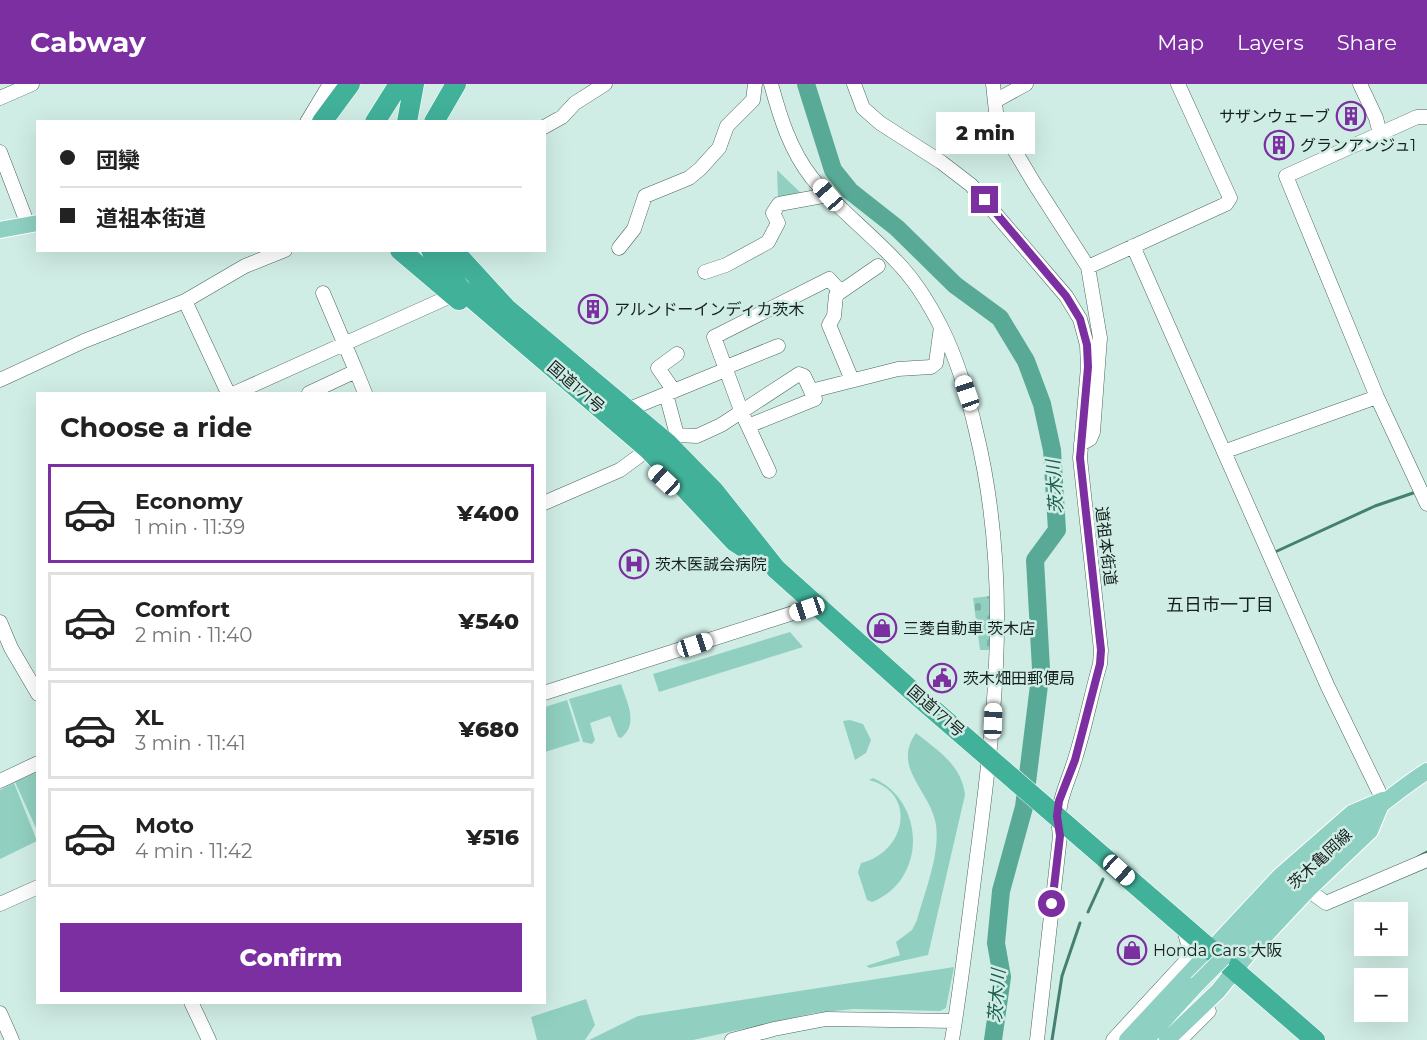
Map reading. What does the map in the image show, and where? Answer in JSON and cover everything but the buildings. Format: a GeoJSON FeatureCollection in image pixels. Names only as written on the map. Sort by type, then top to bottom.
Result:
{"type":"FeatureCollection","features":[{"type":"Feature","properties":{"kind":"highway"},"geometry":{"type":"LineString","coordinates":[[323,120],[350,84]]}},
{"type":"Feature","properties":{"kind":"highway"},"geometry":{"type":"LineString","coordinates":[[376,120],[399,84]]}},
{"type":"Feature","properties":{"kind":"highway"},"geometry":{"type":"LineString","coordinates":[[406,120],[414,84]]}},
{"type":"Feature","properties":{"kind":"highway"},"geometry":{"type":"LineString","coordinates":[[435,120],[456,84]]}},
{"type":"Feature","properties":{"kind":"highway"},"geometry":{"type":"LineString","coordinates":[[445,120],[456,84]]}},
{"type":"Feature","properties":{"kind":"highway"},"geometry":{"type":"LineString","coordinates":[[403,252],[456,291]]}},
{"type":"Feature","properties":{"kind":"highway"},"geometry":{"type":"LineString","coordinates":[[419,252],[456,291],[734,541]]}},
{"type":"Feature","properties":{"kind":"highway","name":"国道171号"},"geometry":{"type":"LineString","coordinates":[[432,252],[456,291],[548,362],[649,450],[734,541],[776,568],[996,764],[1315,1040]]}},
{"type":"Feature","properties":{"kind":"highway"},"geometry":{"type":"LineString","coordinates":[[434,252],[507,309]]}},
{"type":"Feature","properties":{"kind":"highway","name":"国道171号"},"geometry":{"type":"LineString","coordinates":[[457,252],[507,309],[627,410],[672,440],[776,568]]}},
{"type":"Feature","properties":{"kind":"main road"},"geometry":{"type":"LineString","coordinates":[[0,230],[33,224]]}},
{"type":"Feature","properties":{"kind":"main road","name":"茨木亀岡線"},"geometry":{"type":"LineString","coordinates":[[1223,959],[1316,861],[1383,800],[1427,771]]}},
{"type":"Feature","properties":{"kind":"main road"},"geometry":{"type":"LineString","coordinates":[[1127,1040],[1308,890],[1370,831],[1383,800]]}},
{"type":"Feature","properties":{"kind":"main road"},"geometry":{"type":"LineString","coordinates":[[1146,1040],[1223,959],[1280,876],[1352,813],[1383,800]]}},
{"type":"Feature","properties":{"kind":"main road"},"geometry":{"type":"LineString","coordinates":[[1167,1040],[1218,991],[1223,959]]}},
{"type":"Feature","properties":{"kind":"street"},"geometry":{"type":"LineString","coordinates":[[0,98],[32,84]]}},
{"type":"Feature","properties":{"kind":"street"},"geometry":{"type":"LineString","coordinates":[[308,120],[330,84]]}},
{"type":"Feature","properties":{"kind":"street"},"geometry":{"type":"LineString","coordinates":[[546,126],[562,117],[575,103],[605,84]]}},
{"type":"Feature","properties":{"kind":"street"},"geometry":{"type":"LineString","coordinates":[[619,248],[634,229],[645,196],[689,178],[700,169],[719,148],[727,126],[753,100],[755,84]]}},
{"type":"Feature","properties":{"kind":"street"},"geometry":{"type":"LineString","coordinates":[[771,84],[781,121],[792,148],[828,195],[898,262],[922,294],[941,327],[967,393],[982,454],[996,551],[999,643],[996,764],[954,1029],[945,1035],[944,1040]]}},
{"type":"Feature","properties":{"kind":"street","name":"道祖本街道"},"geometry":{"type":"LineString","coordinates":[[854,84],[863,108],[880,123],[941,162],[971,185],[999,214],[1076,311],[1087,345],[1088,367],[1081,444],[1086,519],[1098,611],[1100,664],[1075,760],[1054,813],[1060,836],[1037,1040]]}},
{"type":"Feature","properties":{"kind":"street"},"geometry":{"type":"LineString","coordinates":[[993,84],[998,121],[1034,183],[1088,267],[1098,318],[1099,356],[1093,432],[1090,439],[1081,444]]}},
{"type":"Feature","properties":{"kind":"street"},"geometry":{"type":"LineString","coordinates":[[995,101],[1026,84]]}},
{"type":"Feature","properties":{"kind":"street"},"geometry":{"type":"LineString","coordinates":[[1088,267],[1226,204],[1230,198],[1178,84]]}},
{"type":"Feature","properties":{"kind":"street"},"geometry":{"type":"LineString","coordinates":[[1360,84],[1376,118],[1380,134]]}},
{"type":"Feature","properties":{"kind":"street"},"geometry":{"type":"LineString","coordinates":[[1427,117],[1418,117],[1286,176],[1377,397],[1427,504]]}},
{"type":"Feature","properties":{"kind":"street"},"geometry":{"type":"LineString","coordinates":[[0,152],[33,224]]}},
{"type":"Feature","properties":{"kind":"street"},"geometry":{"type":"LineString","coordinates":[[705,272],[726,265],[768,242],[778,224],[773,213],[779,204],[828,195]]}},
{"type":"Feature","properties":{"kind":"street"},"geometry":{"type":"LineString","coordinates":[[1133,246],[1329,687],[1383,800]]}},
{"type":"Feature","properties":{"kind":"street"},"geometry":{"type":"LineString","coordinates":[[0,380],[84,341],[185,301],[245,266],[280,252]]}},
{"type":"Feature","properties":{"kind":"street"},"geometry":{"type":"LineString","coordinates":[[852,380],[830,325],[834,316],[836,295],[878,266]]}},
{"type":"Feature","properties":{"kind":"street"},"geometry":{"type":"LineString","coordinates":[[769,471],[745,420],[714,338],[829,279],[840,291]]}},
{"type":"Feature","properties":{"kind":"street"},"geometry":{"type":"LineString","coordinates":[[237,392],[456,291]]}},
{"type":"Feature","properties":{"kind":"street"},"geometry":{"type":"LineString","coordinates":[[322,293],[365,392]]}},
{"type":"Feature","properties":{"kind":"street"},"geometry":{"type":"LineString","coordinates":[[185,301],[228,392]]}},
{"type":"Feature","properties":{"kind":"street"},"geometry":{"type":"LineString","coordinates":[[811,391],[898,369],[932,367],[936,363],[941,327]]}},
{"type":"Feature","properties":{"kind":"street"},"geometry":{"type":"LineString","coordinates":[[627,410],[778,346]]}},
{"type":"Feature","properties":{"kind":"street"},"geometry":{"type":"LineString","coordinates":[[677,354],[658,368],[670,393],[672,440],[697,436],[815,399],[804,376],[799,374],[745,420]]}},
{"type":"Feature","properties":{"kind":"street"},"geometry":{"type":"LineString","coordinates":[[311,392],[356,371]]}},
{"type":"Feature","properties":{"kind":"street"},"geometry":{"type":"LineString","coordinates":[[1226,451],[1377,397]]}},
{"type":"Feature","properties":{"kind":"street"},"geometry":{"type":"LineString","coordinates":[[546,502],[620,470],[639,456]]}},
{"type":"Feature","properties":{"kind":"street"},"geometry":{"type":"LineString","coordinates":[[546,692],[818,605]]}},
{"type":"Feature","properties":{"kind":"street"},"geometry":{"type":"LineString","coordinates":[[0,622],[11,648],[36,691]]}},
{"type":"Feature","properties":{"kind":"street"},"geometry":{"type":"LineString","coordinates":[[0,781],[36,764]]}},
{"type":"Feature","properties":{"kind":"street"},"geometry":{"type":"LineString","coordinates":[[1308,890],[1326,903],[1427,860]]}},
{"type":"Feature","properties":{"kind":"street"},"geometry":{"type":"LineString","coordinates":[[0,904],[36,888]]}},
{"type":"Feature","properties":{"kind":"street"},"geometry":{"type":"LineString","coordinates":[[1113,1040],[1186,961],[1188,944],[1183,926]]}},
{"type":"Feature","properties":{"kind":"street"},"geometry":{"type":"LineString","coordinates":[[1180,1040],[1234,984],[1223,959]]}},
{"type":"Feature","properties":{"kind":"street"},"geometry":{"type":"LineString","coordinates":[[192,1004],[203,1038]]}},
{"type":"Feature","properties":{"kind":"street"},"geometry":{"type":"LineString","coordinates":[[0,1013],[12,1040]]}},
{"type":"Feature","properties":{"kind":"street"},"geometry":{"type":"LineString","coordinates":[[732,1040],[825,1019],[954,1029]]}},
{"type":"Feature","properties":{"kind":"green space"},"geometry":{"type":"Polygon","coordinates":[[[777,170],[803,195],[778,197],[777,170]]]}},
{"type":"Feature","properties":{"kind":"green space"},"geometry":{"type":"Polygon","coordinates":[[[990,596],[990,650],[980,650],[973,598],[990,596]]]}},
{"type":"Feature","properties":{"kind":"green space"},"geometry":{"type":"Polygon","coordinates":[[[790,632],[803,647],[659,692],[653,674],[790,632]]]}},
{"type":"Feature","properties":{"kind":"green space"},"geometry":{"type":"Polygon","coordinates":[[[621,684],[630,712],[626,732],[621,738],[618,737],[610,716],[590,723],[595,740],[592,744],[583,742],[569,699],[621,684]]]}},
{"type":"Feature","properties":{"kind":"green space"},"geometry":{"type":"Polygon","coordinates":[[[567,700],[580,741],[546,752],[546,707],[567,700]]]}},
{"type":"Feature","properties":{"kind":"green space"},"geometry":{"type":"Polygon","coordinates":[[[850,720],[863,724],[871,740],[866,753],[855,760],[843,721],[850,720]]]}},
{"type":"Feature","properties":{"kind":"green space"},"geometry":{"type":"Polygon","coordinates":[[[916,733],[954,767],[963,784],[965,795],[928,955],[870,968],[866,966],[900,955],[896,942],[912,930],[917,920],[934,861],[937,837],[933,813],[910,769],[908,757],[909,746],[916,733]]]}},
{"type":"Feature","properties":{"kind":"green space"},"geometry":{"type":"Polygon","coordinates":[[[36,772],[36,828],[15,782],[36,772]]]}},
{"type":"Feature","properties":{"kind":"green space"},"geometry":{"type":"Polygon","coordinates":[[[873,778],[890,789],[903,804],[910,822],[913,840],[910,859],[903,877],[890,891],[872,902],[867,900],[858,872],[861,863],[876,857],[888,847],[896,835],[900,822],[900,809],[895,797],[885,787],[869,780],[873,778]]]}},
{"type":"Feature","properties":{"kind":"green space"},"geometry":{"type":"Polygon","coordinates":[[[14,783],[36,841],[0,859],[0,790],[14,783]]]}},
{"type":"Feature","properties":{"kind":"green space"},"geometry":{"type":"Polygon","coordinates":[[[954,967],[946,1008],[940,1011],[853,1009],[815,1013],[693,1040],[589,1040],[638,1016],[954,967]]]}},
{"type":"Feature","properties":{"kind":"green space"},"geometry":{"type":"Polygon","coordinates":[[[586,999],[595,1025],[585,1040],[537,1040],[531,1017],[586,999]]]}},
{"type":"Feature","properties":{"kind":"waterway","name":"茨木川"},"geometry":{"type":"LineString","coordinates":[[806,84],[833,170],[850,191],[897,228],[955,285],[1000,318],[1026,361],[1042,404],[1052,450],[1057,530],[1035,560],[1041,669],[1024,807],[1001,891],[996,943],[1002,977],[993,1040]]}},
{"type":"Feature","properties":{"kind":"waterway"},"geometry":{"type":"LineString","coordinates":[[1275,552],[1375,506],[1416,492]]}},
{"type":"Feature","properties":{"kind":"waterway"},"geometry":{"type":"LineString","coordinates":[[1418,857],[1427,852]]}},
{"type":"Feature","properties":{"kind":"waterway"},"geometry":{"type":"LineString","coordinates":[[1088,912],[1103,879]]}},
{"type":"Feature","properties":{"kind":"waterway"},"geometry":{"type":"LineString","coordinates":[[1052,1040],[1062,976],[1080,923]]}},
{"type":"Feature","properties":{"kind":"place","name":"サザンウェーブ"},"geometry":{"type":"Point","coordinates":[1351,116]}},
{"type":"Feature","properties":{"kind":"place","name":"グランアンジュ1"},"geometry":{"type":"Point","coordinates":[1279,145]}},
{"type":"Feature","properties":{"kind":"place","name":"アルンドーインディカ茨木"},"geometry":{"type":"Point","coordinates":[593,309]}},
{"type":"Feature","properties":{"kind":"place","name":"茨木医誠会病院"},"geometry":{"type":"Point","coordinates":[634,564]}},
{"type":"Feature","properties":{"kind":"place","name":"三菱自動車 茨木店"},"geometry":{"type":"Point","coordinates":[882,628]}},
{"type":"Feature","properties":{"kind":"place","name":"茨木畑田郵便局"},"geometry":{"type":"Point","coordinates":[942,678]}},
{"type":"Feature","properties":{"kind":"place","name":"Honda Cars 大阪"},"geometry":{"type":"Point","coordinates":[1132,950]}},
{"type":"Feature","properties":{"kind":"district","name":"五日市一丁目"},"geometry":{"type":"Point","coordinates":[1220,605]}},
{"type":"Feature","properties":{"kind":"route"},"geometry":{"type":"LineString","coordinates":[[985,200],[1066,296],[1080,319],[1087,345],[1088,367],[1080,458],[1101,650],[1100,664],[1075,760],[1059,801],[1057,816],[1060,836],[1052,904]]}}]}
